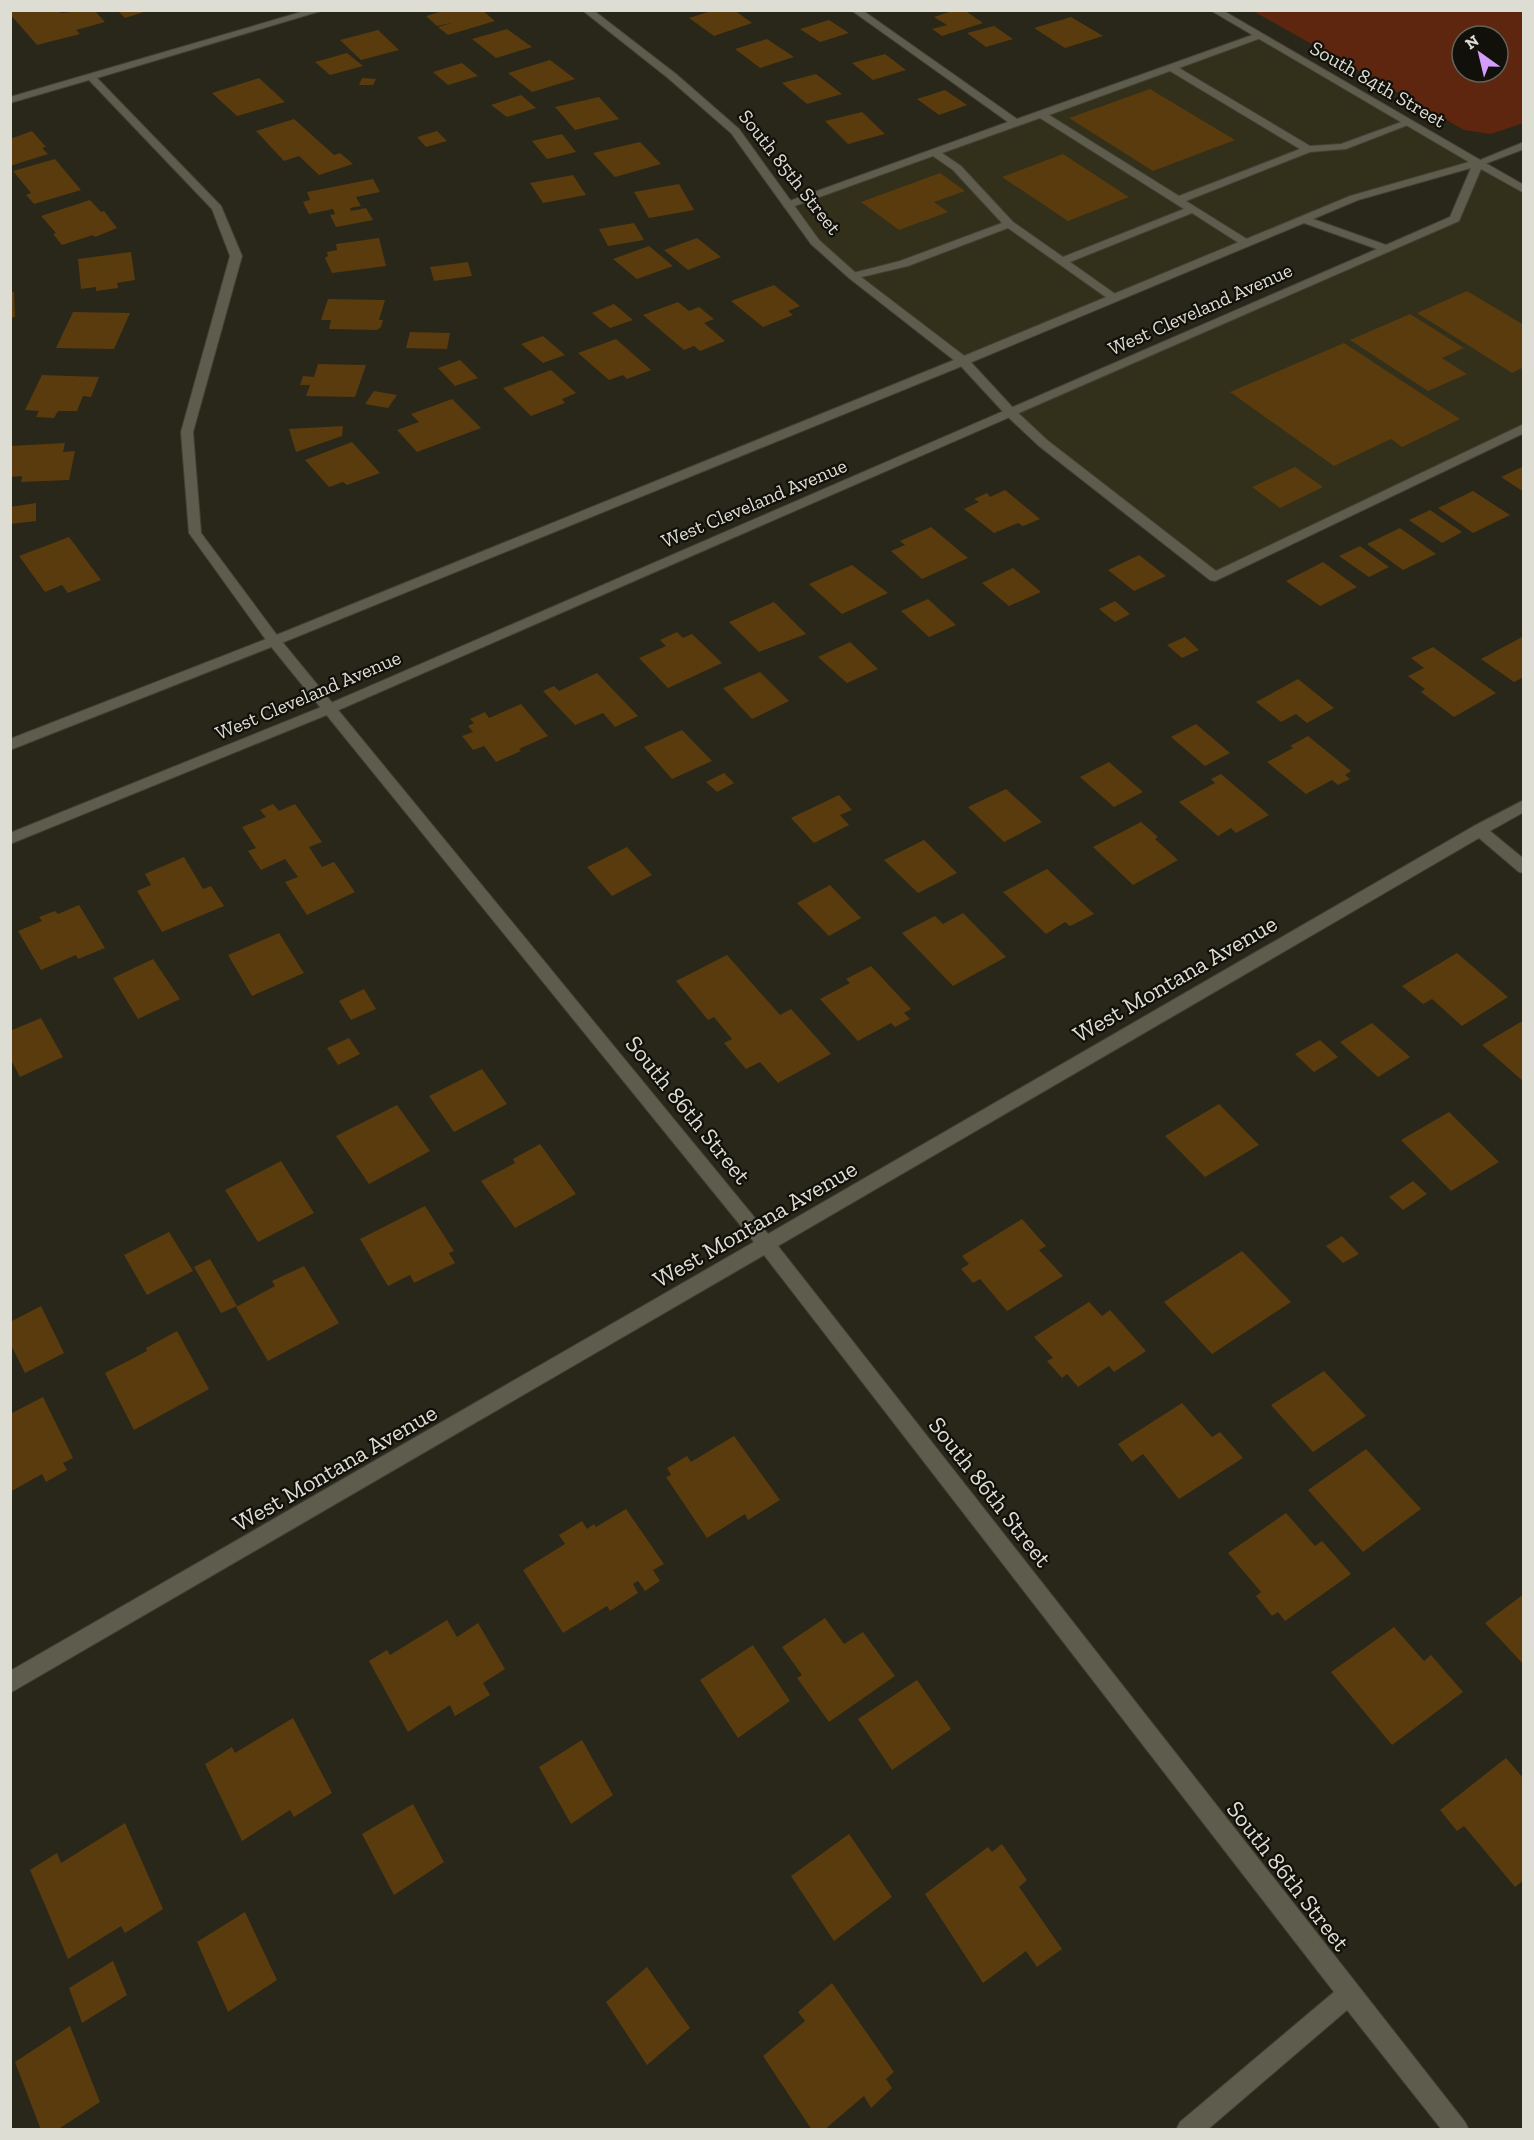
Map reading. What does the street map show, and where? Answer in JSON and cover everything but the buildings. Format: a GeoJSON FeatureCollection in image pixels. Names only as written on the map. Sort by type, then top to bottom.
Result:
{"type":"FeatureCollection","features":[{"type":"Feature","properties":{"kind":"street"},"geometry":{"type":"LineString","coordinates":[[10,100],[320,10]]}},
{"type":"Feature","properties":{"kind":"street","name":"South 85th Street"},"geometry":{"type":"LineString","coordinates":[[586,10],[672,76],[735,131],[815,242],[853,276],[963,361],[1042,443],[1215,577],[1524,428]]}},
{"type":"Feature","properties":{"kind":"street"},"geometry":{"type":"LineString","coordinates":[[855,10],[1016,123]]}},
{"type":"Feature","properties":{"kind":"street","name":"South 84th Street"},"geometry":{"type":"LineString","coordinates":[[1214,10],[1524,190]]}},
{"type":"Feature","properties":{"kind":"street"},"geometry":{"type":"LineString","coordinates":[[788,205],[1258,36]]}},
{"type":"Feature","properties":{"kind":"street"},"geometry":{"type":"LineString","coordinates":[[1171,67],[1308,149]]}},
{"type":"Feature","properties":{"kind":"street","name":"South 86th Street"},"geometry":{"type":"LineString","coordinates":[[91,77],[217,208],[236,256],[187,432],[195,533],[274,642],[766,1244],[1457,2130]]}},
{"type":"Feature","properties":{"kind":"street"},"geometry":{"type":"LineString","coordinates":[[1041,114],[1246,243]]}},
{"type":"Feature","properties":{"kind":"street"},"geometry":{"type":"LineString","coordinates":[[1178,200],[1308,149],[1342,147],[1408,123]]}},
{"type":"Feature","properties":{"kind":"street","name":"West Cleveland Avenue"},"geometry":{"type":"LineString","coordinates":[[10,745],[274,642],[963,361],[1354,198],[1478,163],[1524,145]]}},
{"type":"Feature","properties":{"kind":"street"},"geometry":{"type":"LineString","coordinates":[[934,152],[957,168],[1009,224],[1114,298]]}},
{"type":"Feature","properties":{"kind":"street","name":"West Cleveland Avenue"},"geometry":{"type":"LineString","coordinates":[[10,839],[329,709],[1455,219],[1478,163]]}},
{"type":"Feature","properties":{"kind":"street"},"geometry":{"type":"LineString","coordinates":[[1063,261],[1193,209]]}},
{"type":"Feature","properties":{"kind":"street"},"geometry":{"type":"LineString","coordinates":[[1303,219],[1387,249]]}},
{"type":"Feature","properties":{"kind":"street"},"geometry":{"type":"LineString","coordinates":[[853,276],[904,264],[1009,224]]}},
{"type":"Feature","properties":{"kind":"street","name":"West Montana Avenue"},"geometry":{"type":"LineString","coordinates":[[10,1683],[1524,805]]}},
{"type":"Feature","properties":{"kind":"street"},"geometry":{"type":"LineString","coordinates":[[1479,830],[1524,868]]}},
{"type":"Feature","properties":{"kind":"street"},"geometry":{"type":"LineString","coordinates":[[1188,2130],[1349,1994]]}},
{"type":"Feature","properties":{"kind":"shaded area"},"geometry":{"type":"Polygon","coordinates":[[[1253,11],[1523,11],[1523,123],[1491,134],[1464,130],[1253,11]]]}},
{"type":"Feature","properties":{"kind":"shaded area"},"geometry":{"type":"Polygon","coordinates":[[[1258,36],[1523,190],[1523,428],[1215,577],[1011,413],[1455,219],[1478,164],[1354,198],[963,361],[815,242],[788,205],[1258,36]]]}}]}
